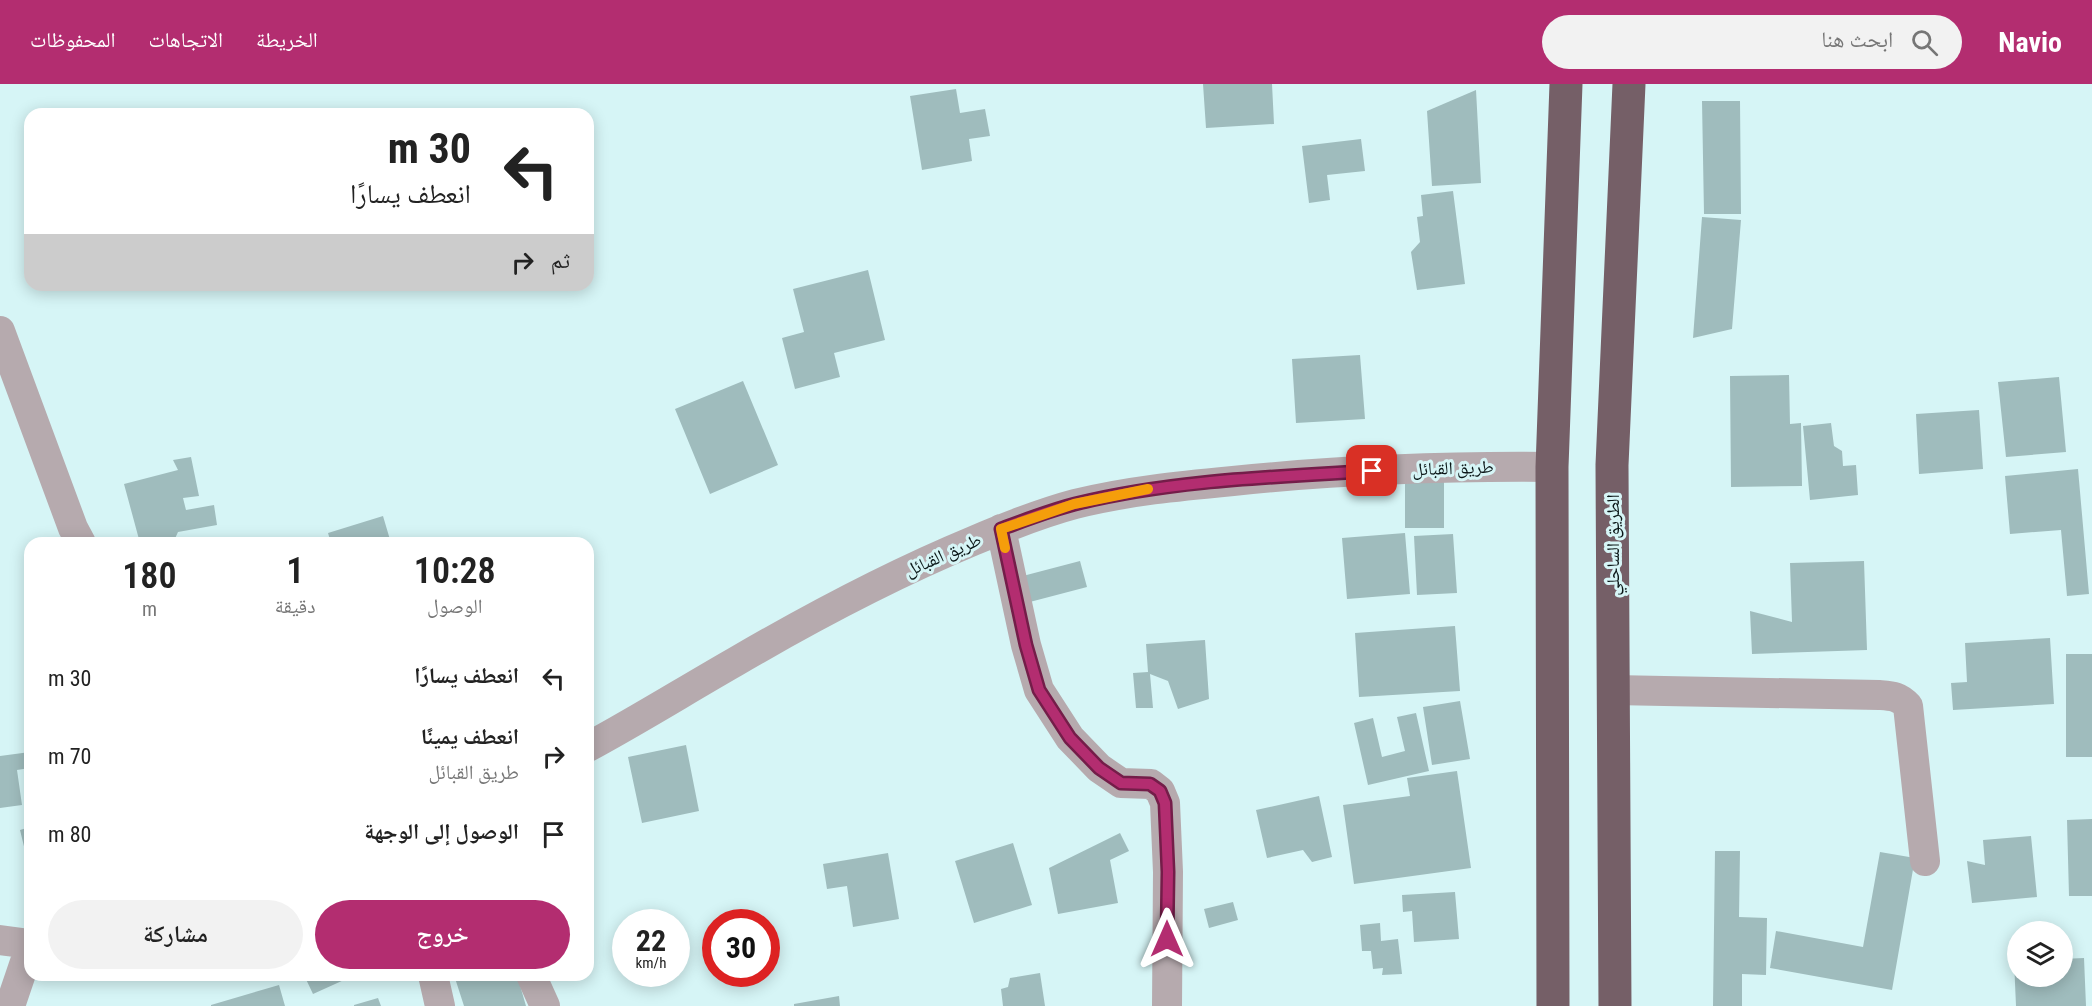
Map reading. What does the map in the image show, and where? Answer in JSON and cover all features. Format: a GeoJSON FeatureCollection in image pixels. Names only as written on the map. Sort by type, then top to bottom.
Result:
{"type":"FeatureCollection","features":[{"type":"Feature","properties":{"kind":"highway"},"geometry":{"type":"LineString","coordinates":[[1553,1006],[1552,467],[1566,84]]}},
{"type":"Feature","properties":{"kind":"highway","name":"الطريق الساحلي"},"geometry":{"type":"LineString","coordinates":[[1615,1006],[1612,465],[1629,84]]}},
{"type":"Feature","properties":{"kind":"street"},"geometry":{"type":"LineString","coordinates":[[0,331],[78,537]]}},
{"type":"Feature","properties":{"kind":"street","name":"طريق القبائل"},"geometry":{"type":"LineString","coordinates":[[594,744],[837,605],[928,559],[1001,529],[1074,504],[1148,489],[1294,475],[1462,466],[1552,467]]}},
{"type":"Feature","properties":{"kind":"street"},"geometry":{"type":"LineString","coordinates":[[1001,529],[1026,645],[1039,690],[1070,738],[1099,768],[1121,783],[1150,784],[1160,791],[1165,803],[1168,872],[1167,1006]]}},
{"type":"Feature","properties":{"kind":"street"},"geometry":{"type":"LineString","coordinates":[[1613,690],[1879,695],[1895,696],[1901,699],[1908,706],[1925,861]]}},
{"type":"Feature","properties":{"kind":"street"},"geometry":{"type":"LineString","coordinates":[[0,940],[24,945]]}},
{"type":"Feature","properties":{"kind":"street"},"geometry":{"type":"LineString","coordinates":[[10,1006],[24,964]]}},
{"type":"Feature","properties":{"kind":"street"},"geometry":{"type":"LineString","coordinates":[[434,981],[440,1006]]}},
{"type":"Feature","properties":{"kind":"street"},"geometry":{"type":"LineString","coordinates":[[534,981],[545,1006]]}},
{"type":"Feature","properties":{"kind":"building"},"geometry":{"type":"Polygon","coordinates":[[[1203,84],[1272,84],[1274,124],[1206,128],[1203,84]]]}},
{"type":"Feature","properties":{"kind":"building"},"geometry":{"type":"Polygon","coordinates":[[[956,89],[960,113],[985,109],[990,136],[969,139],[972,161],[922,170],[910,96],[956,89]]]}},
{"type":"Feature","properties":{"kind":"building"},"geometry":{"type":"Polygon","coordinates":[[[1476,90],[1481,183],[1432,186],[1427,111],[1476,90]]]}},
{"type":"Feature","properties":{"kind":"building"},"geometry":{"type":"Polygon","coordinates":[[[1702,101],[1740,101],[1741,214],[1704,214],[1702,101]]]}},
{"type":"Feature","properties":{"kind":"building"},"geometry":{"type":"Polygon","coordinates":[[[1361,139],[1365,171],[1327,175],[1330,200],[1309,203],[1302,146],[1361,139]]]}},
{"type":"Feature","properties":{"kind":"building"},"geometry":{"type":"Polygon","coordinates":[[[1453,191],[1465,284],[1417,290],[1411,252],[1420,242],[1417,217],[1423,216],[1421,195],[1453,191]]]}},
{"type":"Feature","properties":{"kind":"building"},"geometry":{"type":"Polygon","coordinates":[[[1702,217],[1741,220],[1732,329],[1693,338],[1702,217]]]}},
{"type":"Feature","properties":{"kind":"building"},"geometry":{"type":"Polygon","coordinates":[[[868,270],[885,340],[834,353],[840,377],[795,389],[782,338],[804,332],[793,289],[868,270]]]}},
{"type":"Feature","properties":{"kind":"building"},"geometry":{"type":"Polygon","coordinates":[[[1360,355],[1365,419],[1296,423],[1292,359],[1360,355]]]}},
{"type":"Feature","properties":{"kind":"building"},"geometry":{"type":"Polygon","coordinates":[[[1789,375],[1790,424],[1801,423],[1802,486],[1731,487],[1730,376],[1789,375]]]}},
{"type":"Feature","properties":{"kind":"building"},"geometry":{"type":"Polygon","coordinates":[[[2059,377],[2066,452],[2006,457],[1998,382],[2059,377]]]}},
{"type":"Feature","properties":{"kind":"building"},"geometry":{"type":"Polygon","coordinates":[[[743,381],[778,465],[710,494],[675,409],[743,381]]]}},
{"type":"Feature","properties":{"kind":"building"},"geometry":{"type":"Polygon","coordinates":[[[1979,410],[1983,469],[1919,474],[1916,414],[1979,410]]]}},
{"type":"Feature","properties":{"kind":"building"},"geometry":{"type":"Polygon","coordinates":[[[1831,423],[1834,446],[1842,451],[1843,466],[1856,465],[1858,495],[1810,500],[1803,426],[1831,423]]]}},
{"type":"Feature","properties":{"kind":"building"},"geometry":{"type":"Polygon","coordinates":[[[191,457],[199,496],[183,498],[186,510],[214,505],[217,525],[178,532],[176,537],[138,537],[124,484],[178,470],[173,460],[191,457]]]}},
{"type":"Feature","properties":{"kind":"building"},"geometry":{"type":"Polygon","coordinates":[[[2078,469],[2089,594],[2067,596],[2061,530],[2010,534],[2005,476],[2078,469]]]}},
{"type":"Feature","properties":{"kind":"building"},"geometry":{"type":"Polygon","coordinates":[[[1405,475],[1444,475],[1444,528],[1405,528],[1405,475]]]}},
{"type":"Feature","properties":{"kind":"building"},"geometry":{"type":"Polygon","coordinates":[[[383,516],[389,537],[329,537],[328,533],[383,516]]]}},
{"type":"Feature","properties":{"kind":"building"},"geometry":{"type":"Polygon","coordinates":[[[1405,533],[1410,594],[1347,599],[1342,538],[1405,533]]]}},
{"type":"Feature","properties":{"kind":"building"},"geometry":{"type":"Polygon","coordinates":[[[1453,534],[1457,593],[1417,595],[1414,536],[1453,534]]]}},
{"type":"Feature","properties":{"kind":"building"},"geometry":{"type":"Polygon","coordinates":[[[1080,561],[1087,587],[1026,603],[1019,577],[1080,561]]]}},
{"type":"Feature","properties":{"kind":"building"},"geometry":{"type":"Polygon","coordinates":[[[1864,561],[1867,650],[1752,654],[1750,611],[1792,622],[1790,563],[1864,561]]]}},
{"type":"Feature","properties":{"kind":"building"},"geometry":{"type":"Polygon","coordinates":[[[1455,626],[1460,691],[1359,697],[1355,633],[1455,626]]]}},
{"type":"Feature","properties":{"kind":"building"},"geometry":{"type":"Polygon","coordinates":[[[2050,638],[2054,704],[1953,710],[1951,683],[1967,682],[1965,643],[2050,638]]]}},
{"type":"Feature","properties":{"kind":"building"},"geometry":{"type":"Polygon","coordinates":[[[1205,640],[1209,699],[1178,709],[1168,681],[1150,674],[1153,708],[1136,708],[1133,673],[1148,672],[1146,644],[1205,640]]]}},
{"type":"Feature","properties":{"kind":"building"},"geometry":{"type":"Polygon","coordinates":[[[2066,654],[2092,654],[2092,757],[2066,757],[2066,654]]]}},
{"type":"Feature","properties":{"kind":"building"},"geometry":{"type":"Polygon","coordinates":[[[1460,701],[1470,759],[1432,765],[1423,707],[1460,701]]]}},
{"type":"Feature","properties":{"kind":"building"},"geometry":{"type":"Polygon","coordinates":[[[1416,713],[1429,771],[1368,785],[1354,723],[1373,718],[1382,757],[1405,751],[1397,717],[1416,713]]]}},
{"type":"Feature","properties":{"kind":"building"},"geometry":{"type":"Polygon","coordinates":[[[686,745],[699,811],[642,823],[628,757],[686,745]]]}},
{"type":"Feature","properties":{"kind":"building"},"geometry":{"type":"Polygon","coordinates":[[[24,753],[24,769],[17,770],[22,805],[0,808],[0,756],[24,753]]]}},
{"type":"Feature","properties":{"kind":"building"},"geometry":{"type":"Polygon","coordinates":[[[1457,771],[1471,868],[1354,884],[1343,805],[1410,796],[1407,778],[1457,771]]]}},
{"type":"Feature","properties":{"kind":"building"},"geometry":{"type":"Polygon","coordinates":[[[1319,796],[1332,857],[1312,862],[1303,850],[1267,858],[1256,810],[1319,796]]]}},
{"type":"Feature","properties":{"kind":"building"},"geometry":{"type":"Polygon","coordinates":[[[2092,819],[2092,896],[2069,896],[2067,820],[2092,819]]]}},
{"type":"Feature","properties":{"kind":"building"},"geometry":{"type":"Polygon","coordinates":[[[24,829],[24,846],[20,830],[24,829]]]}},
{"type":"Feature","properties":{"kind":"building"},"geometry":{"type":"Polygon","coordinates":[[[1120,833],[1129,851],[1110,860],[1118,903],[1058,914],[1049,868],[1120,833]]]}},
{"type":"Feature","properties":{"kind":"building"},"geometry":{"type":"Polygon","coordinates":[[[2031,836],[2037,897],[1972,903],[1967,861],[1985,865],[1983,840],[2031,836]]]}},
{"type":"Feature","properties":{"kind":"building"},"geometry":{"type":"Polygon","coordinates":[[[1013,843],[1032,905],[974,923],[955,861],[1013,843]]]}},
{"type":"Feature","properties":{"kind":"building"},"geometry":{"type":"Polygon","coordinates":[[[1715,851],[1740,851],[1739,917],[1767,918],[1766,975],[1742,974],[1742,1006],[1713,1006],[1715,851]]]}},
{"type":"Feature","properties":{"kind":"building"},"geometry":{"type":"Polygon","coordinates":[[[1880,852],[1915,858],[1892,990],[1770,968],[1776,931],[1863,947],[1880,852]]]}},
{"type":"Feature","properties":{"kind":"building"},"geometry":{"type":"Polygon","coordinates":[[[888,853],[899,919],[853,927],[847,886],[827,889],[823,864],[888,853]]]}},
{"type":"Feature","properties":{"kind":"building"},"geometry":{"type":"Polygon","coordinates":[[[1455,892],[1459,939],[1414,942],[1412,911],[1403,912],[1402,895],[1455,892]]]}},
{"type":"Feature","properties":{"kind":"building"},"geometry":{"type":"Polygon","coordinates":[[[1233,902],[1238,920],[1209,928],[1204,909],[1233,902]]]}},
{"type":"Feature","properties":{"kind":"building"},"geometry":{"type":"Polygon","coordinates":[[[1380,923],[1381,941],[1398,939],[1402,974],[1382,975],[1383,968],[1373,969],[1371,951],[1362,951],[1360,925],[1380,923]]]}},
{"type":"Feature","properties":{"kind":"building"},"geometry":{"type":"Polygon","coordinates":[[[2073,958],[2084,958],[2086,1006],[2016,1006],[2015,987],[2073,987],[2073,958]]]}},
{"type":"Feature","properties":{"kind":"building"},"geometry":{"type":"Polygon","coordinates":[[[1040,973],[1045,1006],[1003,1006],[1001,989],[1008,987],[1010,978],[1040,973]]]}},
{"type":"Feature","properties":{"kind":"building"},"geometry":{"type":"Polygon","coordinates":[[[307,981],[342,981],[313,994],[307,981]]]}},
{"type":"Feature","properties":{"kind":"building"},"geometry":{"type":"Polygon","coordinates":[[[456,981],[519,981],[526,1006],[464,1006],[456,981]]]}},
{"type":"Feature","properties":{"kind":"building"},"geometry":{"type":"Polygon","coordinates":[[[279,985],[285,1006],[211,1006],[211,1005],[279,985]]]}},
{"type":"Feature","properties":{"kind":"building"},"geometry":{"type":"Polygon","coordinates":[[[839,996],[840,1006],[794,1006],[794,1004],[839,996]]]}},
{"type":"Feature","properties":{"kind":"building"},"geometry":{"type":"Polygon","coordinates":[[[378,998],[381,1006],[354,1006],[354,1005],[378,998]]]}},
{"type":"Feature","properties":{"kind":"slow traffic"},"geometry":{"type":"LineString","coordinates":[[1005,548],[1001,529],[1074,504],[1148,489]]}},
{"type":"Feature","properties":{"kind":"route"},"geometry":{"type":"LineString","coordinates":[[1167,939],[1168,872],[1165,803],[1160,791],[1150,784],[1121,783],[1099,768],[1070,738],[1039,690],[1026,645],[1001,529],[1074,504],[1148,489],[1283,476],[1372,471]]}}]}
